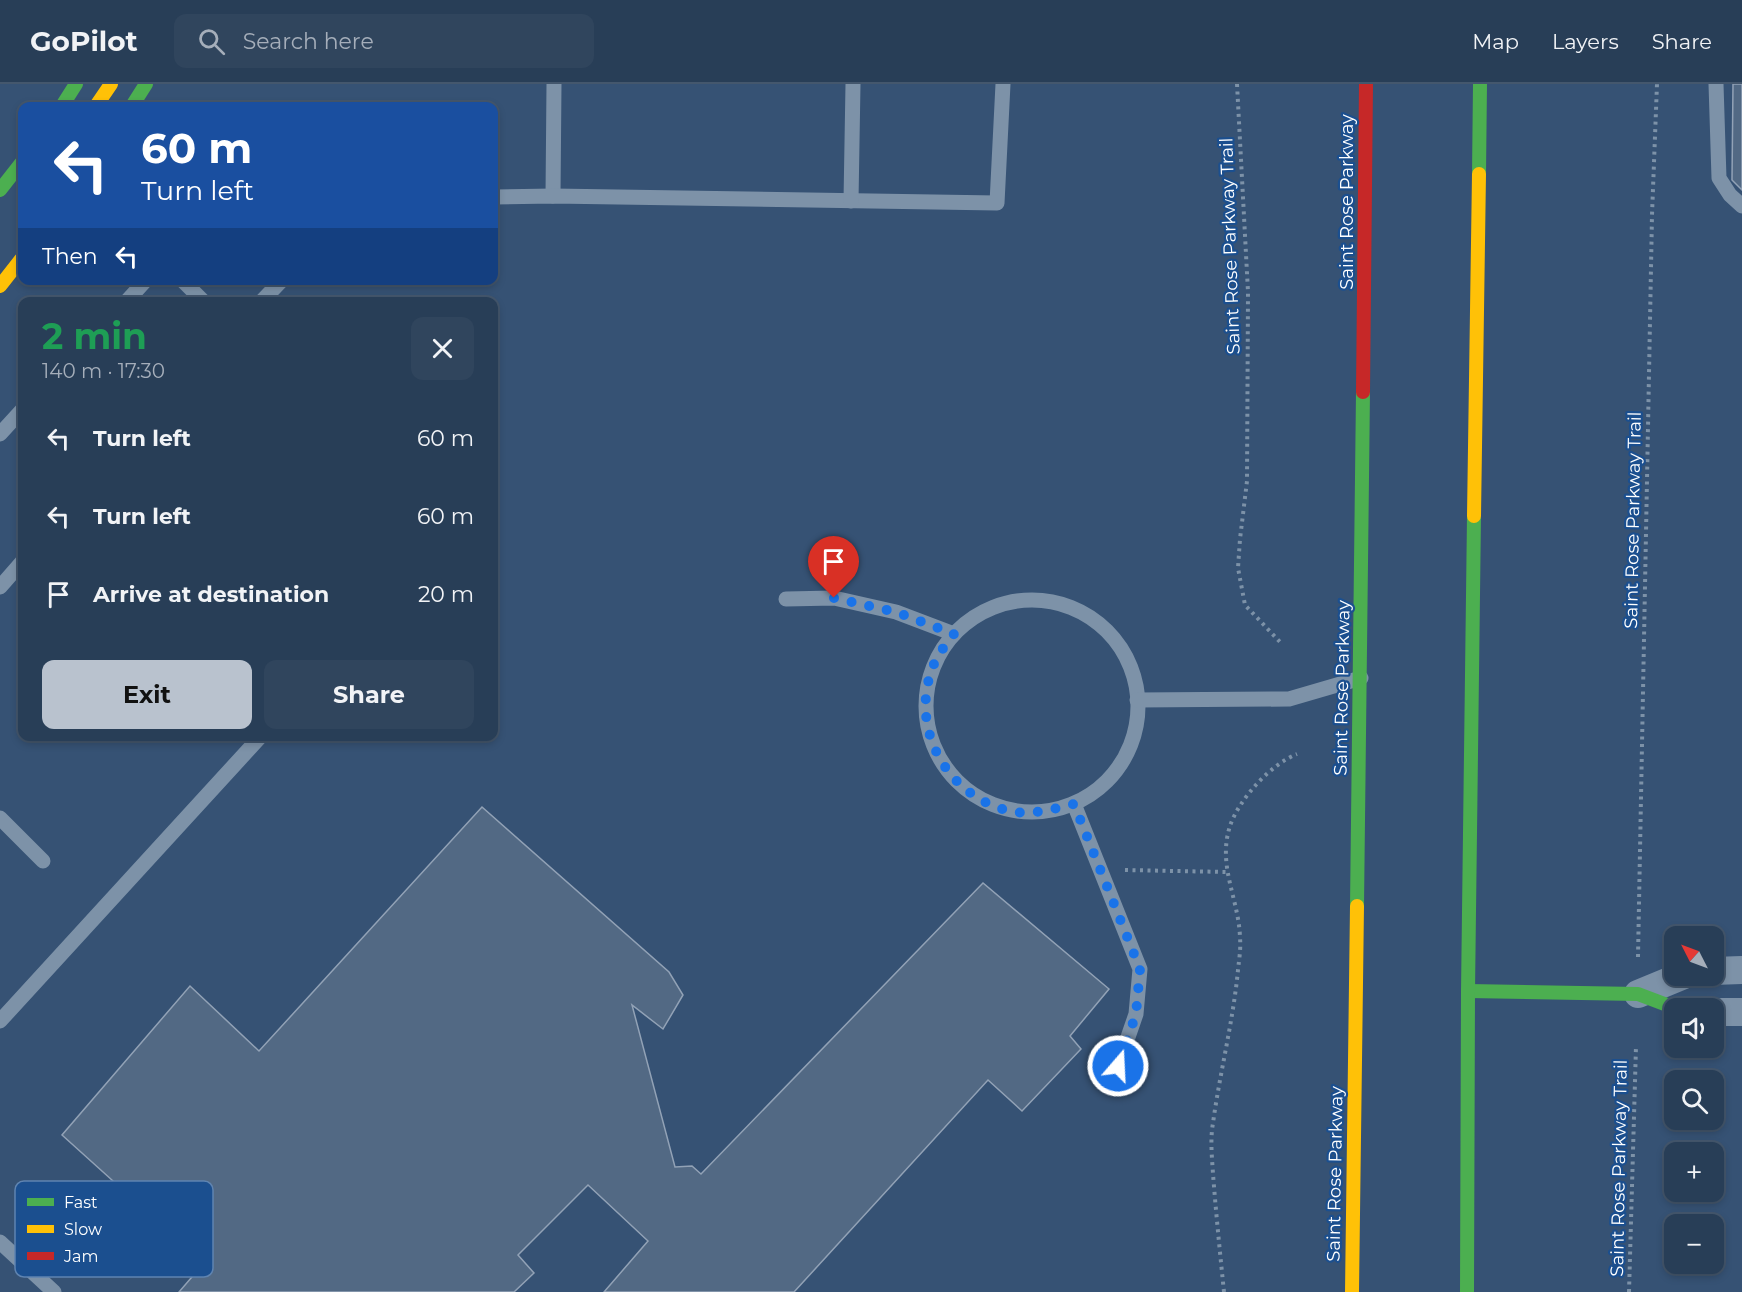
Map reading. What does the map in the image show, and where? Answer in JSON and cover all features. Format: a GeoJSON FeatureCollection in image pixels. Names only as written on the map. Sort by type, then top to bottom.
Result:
{"type":"FeatureCollection","features":[{"type":"Feature","properties":{"kind":"main road"},"geometry":{"type":"LineString","coordinates":[[65,102],[76,84]]}},
{"type":"Feature","properties":{"kind":"main road"},"geometry":{"type":"LineString","coordinates":[[99,102],[111,84]]}},
{"type":"Feature","properties":{"kind":"main road"},"geometry":{"type":"LineString","coordinates":[[135,102],[146,84]]}},
{"type":"Feature","properties":{"kind":"main road","name":"Saint Rose Parkway"},"geometry":{"type":"LineString","coordinates":[[1352,1292],[1366,84]]}},
{"type":"Feature","properties":{"kind":"main road"},"geometry":{"type":"LineString","coordinates":[[1467,1292],[1468,991],[1480,84]]}},
{"type":"Feature","properties":{"kind":"main road"},"geometry":{"type":"LineString","coordinates":[[0,190],[18,167]]}},
{"type":"Feature","properties":{"kind":"main road"},"geometry":{"type":"LineString","coordinates":[[0,286],[18,263]]}},
{"type":"Feature","properties":{"kind":"main road"},"geometry":{"type":"LineString","coordinates":[[1468,991],[1638,994],[1664,1004]]}},
{"type":"Feature","properties":{"kind":"street"},"geometry":{"type":"LineString","coordinates":[[1724,971],[1742,970]]}},
{"type":"Feature","properties":{"kind":"street"},"geometry":{"type":"LineString","coordinates":[[1638,994],[1664,983]]}},
{"type":"Feature","properties":{"kind":"street"},"geometry":{"type":"LineString","coordinates":[[1724,1012],[1742,1012]]}},
{"type":"Feature","properties":{"kind":"lane"},"geometry":{"type":"LineString","coordinates":[[553,196],[554,84]]}},
{"type":"Feature","properties":{"kind":"lane"},"geometry":{"type":"LineString","coordinates":[[851,201],[853,84]]}},
{"type":"Feature","properties":{"kind":"lane"},"geometry":{"type":"LineString","coordinates":[[498,197],[997,203],[1003,84]]}},
{"type":"Feature","properties":{"kind":"lane"},"geometry":{"type":"LineString","coordinates":[[1716,84],[1719,178],[1730,195],[1742,206]]}},
{"type":"Feature","properties":{"kind":"lane"},"geometry":{"type":"LineString","coordinates":[[131,297],[141,285]]}},
{"type":"Feature","properties":{"kind":"lane"},"geometry":{"type":"LineString","coordinates":[[187,285],[199,297]]}},
{"type":"Feature","properties":{"kind":"lane"},"geometry":{"type":"LineString","coordinates":[[266,297],[277,285]]}},
{"type":"Feature","properties":{"kind":"lane"},"geometry":{"type":"LineString","coordinates":[[0,434],[18,414]]}},
{"type":"Feature","properties":{"kind":"lane"},"geometry":{"type":"LineString","coordinates":[[0,587],[18,567]]}},
{"type":"Feature","properties":{"kind":"lane"},"geometry":{"type":"LineString","coordinates":[[786,599],[834,598],[896,612],[954,634]]}},
{"type":"Feature","properties":{"kind":"lane"},"geometry":{"type":"LineString","coordinates":[[1047,600],[1080,610],[1107,630],[1128,658],[1137,690],[1137,700],[1137,725],[1126,757],[1105,784],[1074,804],[1039,813],[1002,809],[970,794],[944,768],[929,736],[925,699],[934,664],[954,634],[980,612],[1013,601],[1047,600]]}},
{"type":"Feature","properties":{"kind":"lane"},"geometry":{"type":"LineString","coordinates":[[1137,700],[1289,699],[1360,678]]}},
{"type":"Feature","properties":{"kind":"lane"},"geometry":{"type":"LineString","coordinates":[[0,1021],[256,741]]}},
{"type":"Feature","properties":{"kind":"lane"},"geometry":{"type":"LineString","coordinates":[[1074,804],[1140,969],[1136,1014],[1118,1066]]}},
{"type":"Feature","properties":{"kind":"lane"},"geometry":{"type":"LineString","coordinates":[[0,818],[44,861]]}},
{"type":"Feature","properties":{"kind":"lane"},"geometry":{"type":"LineString","coordinates":[[0,1242],[15,1256]]}},
{"type":"Feature","properties":{"kind":"lane"},"geometry":{"type":"LineString","coordinates":[[38,1277],[54,1292]]}},
{"type":"Feature","properties":{"kind":"path","name":"Saint Rose Parkway Trail"},"geometry":{"type":"LineString","coordinates":[[1237,84],[1248,292],[1247,481],[1238,568],[1245,605],[1281,643]]}},
{"type":"Feature","properties":{"kind":"path","name":"Saint Rose Parkway Trail"},"geometry":{"type":"LineString","coordinates":[[1638,957],[1652,227],[1657,84]]}},
{"type":"Feature","properties":{"kind":"path"},"geometry":{"type":"LineString","coordinates":[[1224,1292],[1214,1185],[1212,1125],[1233,1016],[1240,939],[1238,916],[1225,855],[1237,812],[1262,779],[1283,760],[1297,754]]}},
{"type":"Feature","properties":{"kind":"path"},"geometry":{"type":"LineString","coordinates":[[1124,870],[1227,872]]}},
{"type":"Feature","properties":{"kind":"path","name":"Saint Rose Parkway Trail"},"geometry":{"type":"LineString","coordinates":[[1629,1292],[1636,1046]]}},
{"type":"Feature","properties":{"kind":"building"},"geometry":{"type":"Polygon","coordinates":[[[1733,84],[1742,84],[1742,190],[1732,180],[1733,84]]]}},
{"type":"Feature","properties":{"kind":"building"},"geometry":{"type":"Polygon","coordinates":[[[482,807],[669,972],[683,995],[663,1029],[632,1005],[675,1167],[692,1166],[701,1174],[983,883],[1109,989],[1070,1036],[1081,1049],[1022,1111],[988,1080],[794,1292],[604,1292],[648,1241],[588,1185],[518,1255],[534,1273],[514,1292],[179,1292],[192,1277],[213,1277],[213,1181],[113,1181],[62,1135],[190,986],[259,1051],[482,807]]]}},
{"type":"Feature","properties":{"kind":"traffic: fast"},"geometry":{"type":"LineString","coordinates":[[65,102],[76,84]]}},
{"type":"Feature","properties":{"kind":"traffic: fast"},"geometry":{"type":"LineString","coordinates":[[135,102],[146,84]]}},
{"type":"Feature","properties":{"kind":"traffic: fast"},"geometry":{"type":"LineString","coordinates":[[1479,174],[1480,84]]}},
{"type":"Feature","properties":{"kind":"traffic: fast"},"geometry":{"type":"LineString","coordinates":[[0,190],[18,167]]}},
{"type":"Feature","properties":{"kind":"traffic: fast"},"geometry":{"type":"LineString","coordinates":[[1357,906],[1363,392]]}},
{"type":"Feature","properties":{"kind":"traffic: fast"},"geometry":{"type":"LineString","coordinates":[[1467,1292],[1474,516]]}},
{"type":"Feature","properties":{"kind":"traffic: fast"},"geometry":{"type":"LineString","coordinates":[[1468,991],[1638,994],[1664,1004]]}},
{"type":"Feature","properties":{"kind":"traffic: slow"},"geometry":{"type":"LineString","coordinates":[[99,102],[111,84]]}},
{"type":"Feature","properties":{"kind":"traffic: slow"},"geometry":{"type":"LineString","coordinates":[[1474,516],[1479,174]]}},
{"type":"Feature","properties":{"kind":"traffic: slow"},"geometry":{"type":"LineString","coordinates":[[0,286],[18,263]]}},
{"type":"Feature","properties":{"kind":"traffic: slow"},"geometry":{"type":"LineString","coordinates":[[1352,1292],[1357,906]]}},
{"type":"Feature","properties":{"kind":"traffic: jam"},"geometry":{"type":"LineString","coordinates":[[1363,392],[1366,84]]}},
{"type":"Feature","properties":{"kind":"route"},"geometry":{"type":"LineString","coordinates":[[834,598],[896,612],[954,634],[934,664],[925,699],[929,736],[944,768],[970,794],[1002,809],[1039,813],[1074,804],[1140,969],[1136,1014],[1118,1066]]}}]}
